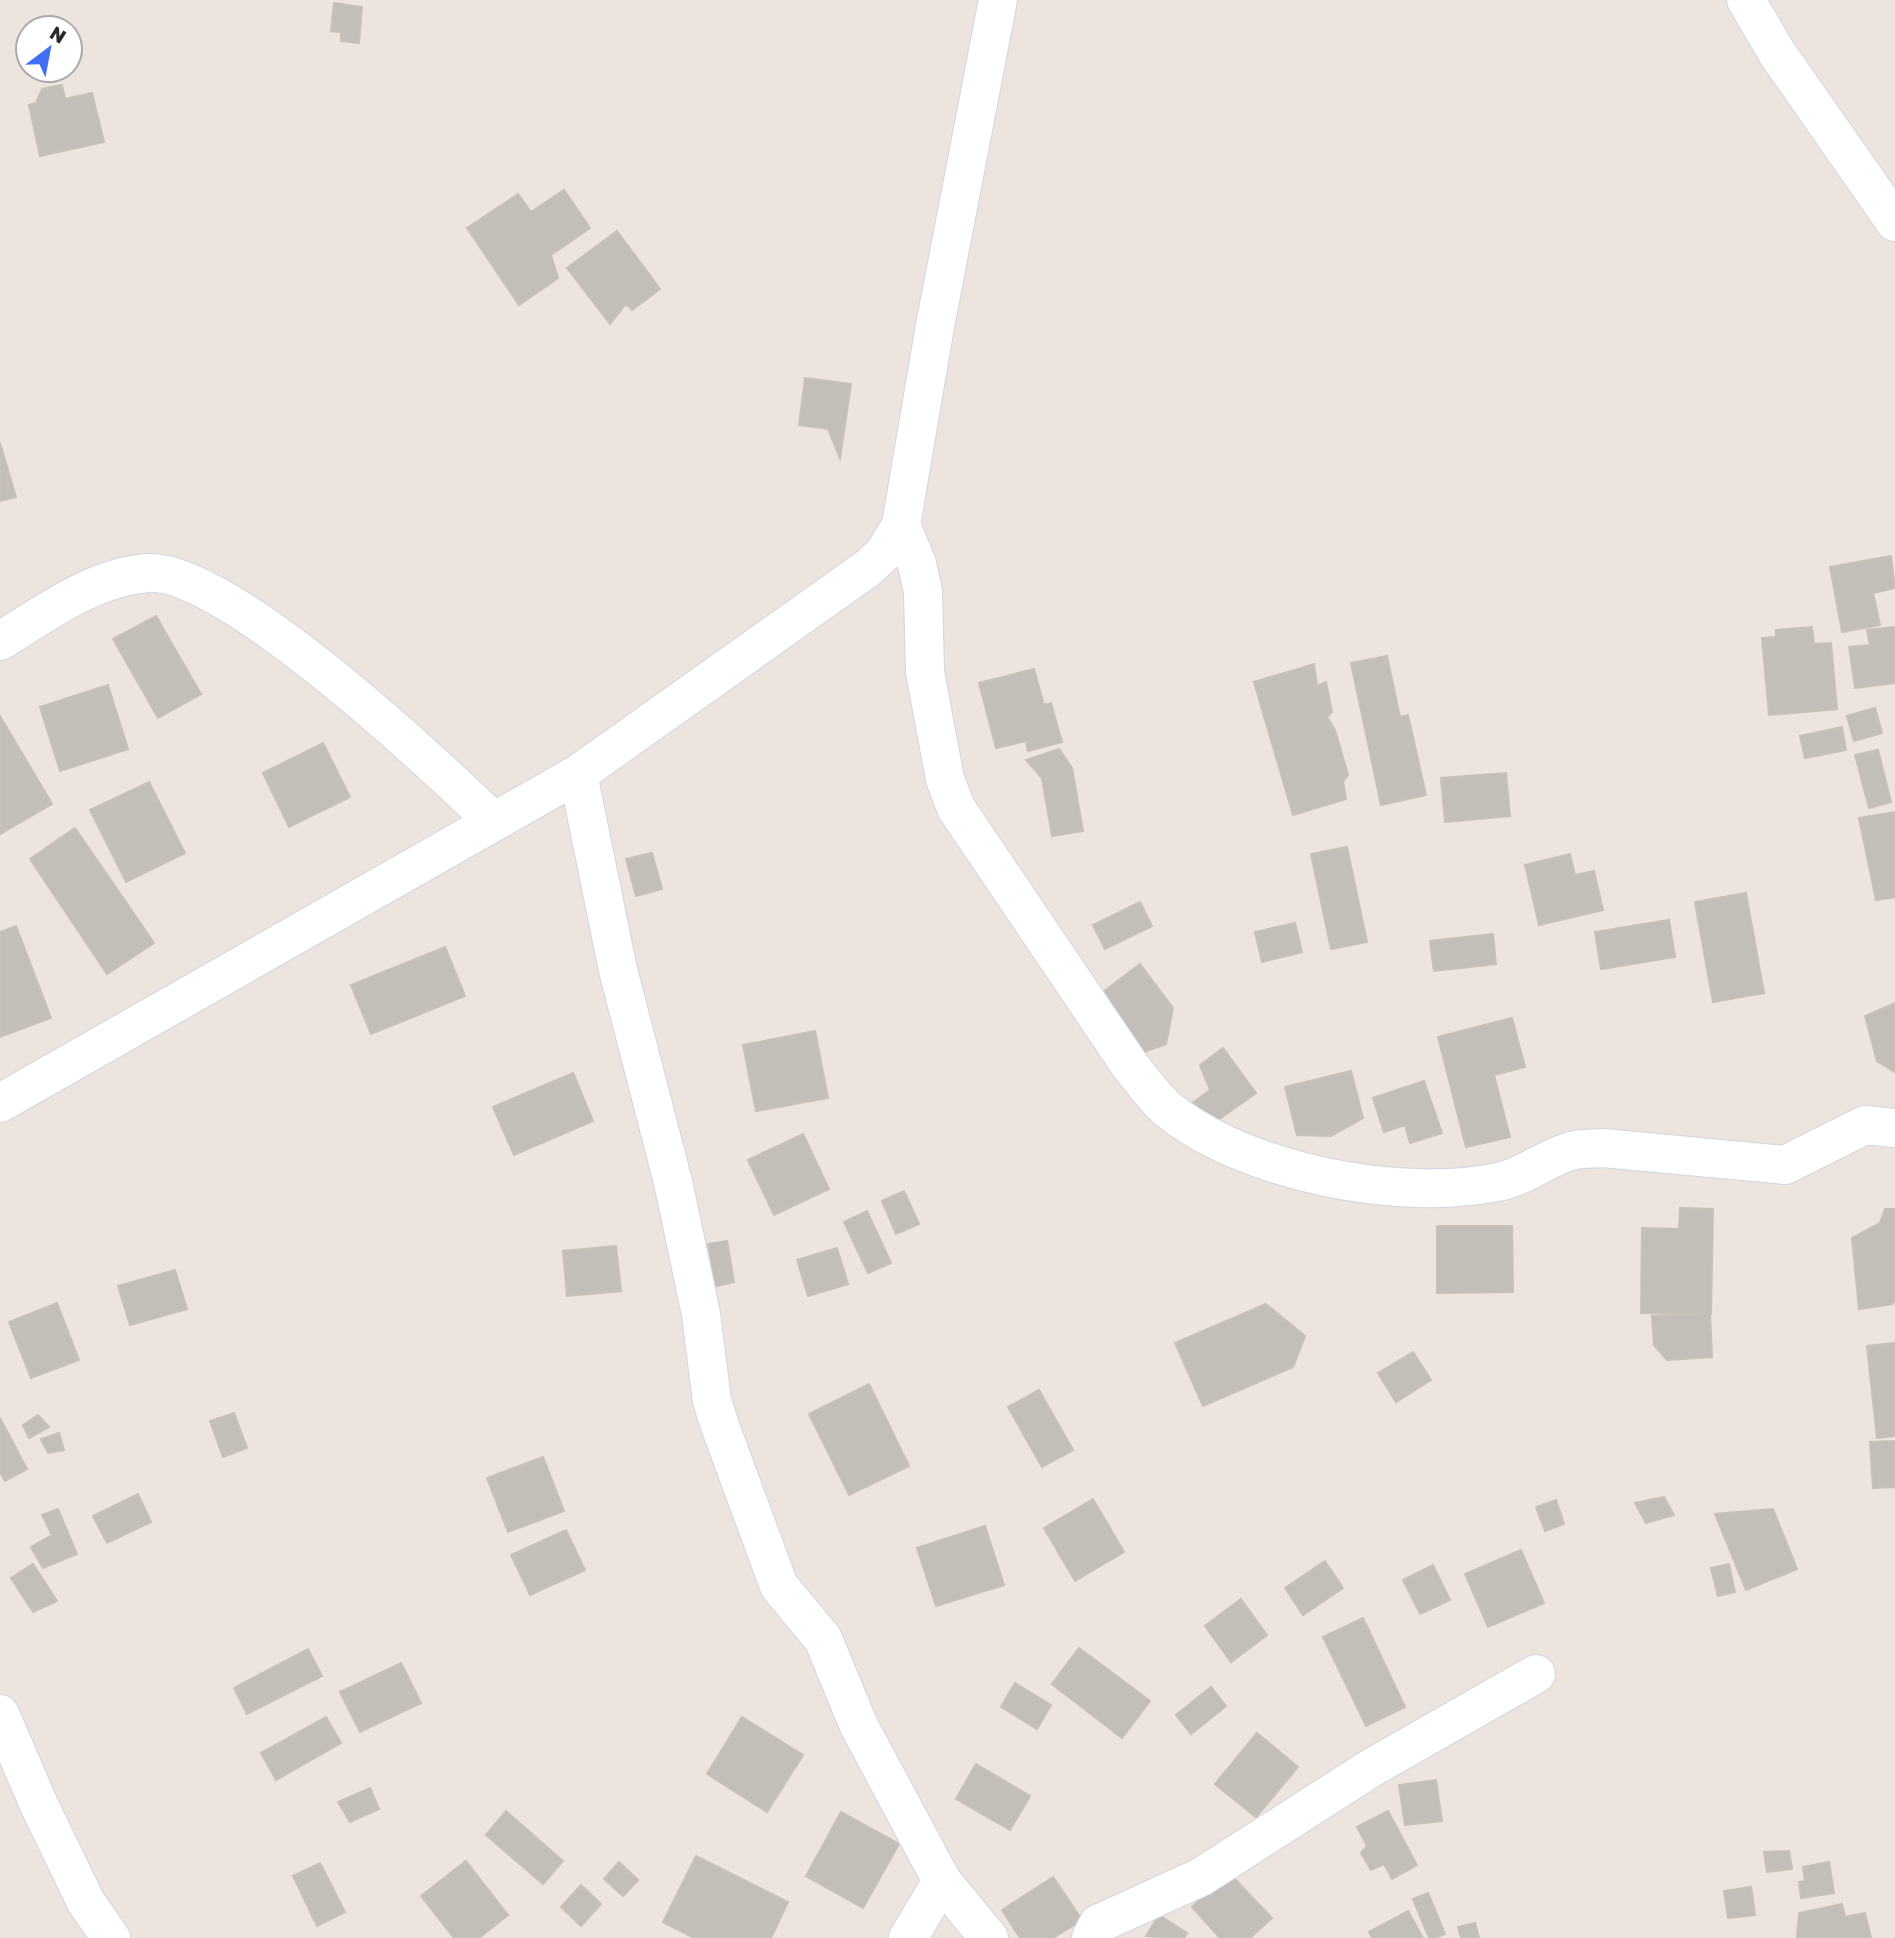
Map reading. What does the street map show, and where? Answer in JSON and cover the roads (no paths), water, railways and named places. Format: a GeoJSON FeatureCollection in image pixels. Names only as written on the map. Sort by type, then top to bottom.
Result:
{"type":"FeatureCollection","features":[{"type":"Feature","properties":{"kind":"street"},"geometry":{"type":"LineString","coordinates":[[0,1103],[578,774],[869,568],[884,553],[901,525],[935,326],[998,0]]}},
{"type":"Feature","properties":{"kind":"street"},"geometry":{"type":"LineString","coordinates":[[1746,0],[1770,43],[1895,222]]}},
{"type":"Feature","properties":{"kind":"street"},"geometry":{"type":"LineString","coordinates":[[901,525],[917,565],[923,592],[925,672],[944,779],[956,808],[1131,1067],[1164,1107],[1210,1137],[1288,1170],[1376,1185],[1462,1188],[1502,1181],[1573,1150],[1603,1149],[1785,1166],[1865,1125],[1895,1128]]}},
{"type":"Feature","properties":{"kind":"street"},"geometry":{"type":"LineString","coordinates":[[0,640],[87,588],[150,572],[188,583],[218,597],[324,668],[494,822]]}},
{"type":"Feature","properties":{"kind":"street"},"geometry":{"type":"LineString","coordinates":[[578,774],[618,970],[678,1208],[701,1314],[712,1401],[720,1426],[779,1586],[822,1639],[859,1726],[942,1881],[989,1938]]}},
{"type":"Feature","properties":{"kind":"street"},"geometry":{"type":"LineString","coordinates":[[1091,1938],[1098,1924],[1201,1877],[1371,1768],[1536,1674]]}},
{"type":"Feature","properties":{"kind":"street"},"geometry":{"type":"LineString","coordinates":[[0,1714],[38,1805],[86,1902],[111,1938]]}},
{"type":"Feature","properties":{"kind":"street"},"geometry":{"type":"LineString","coordinates":[[908,1938],[942,1881]]}}]}
